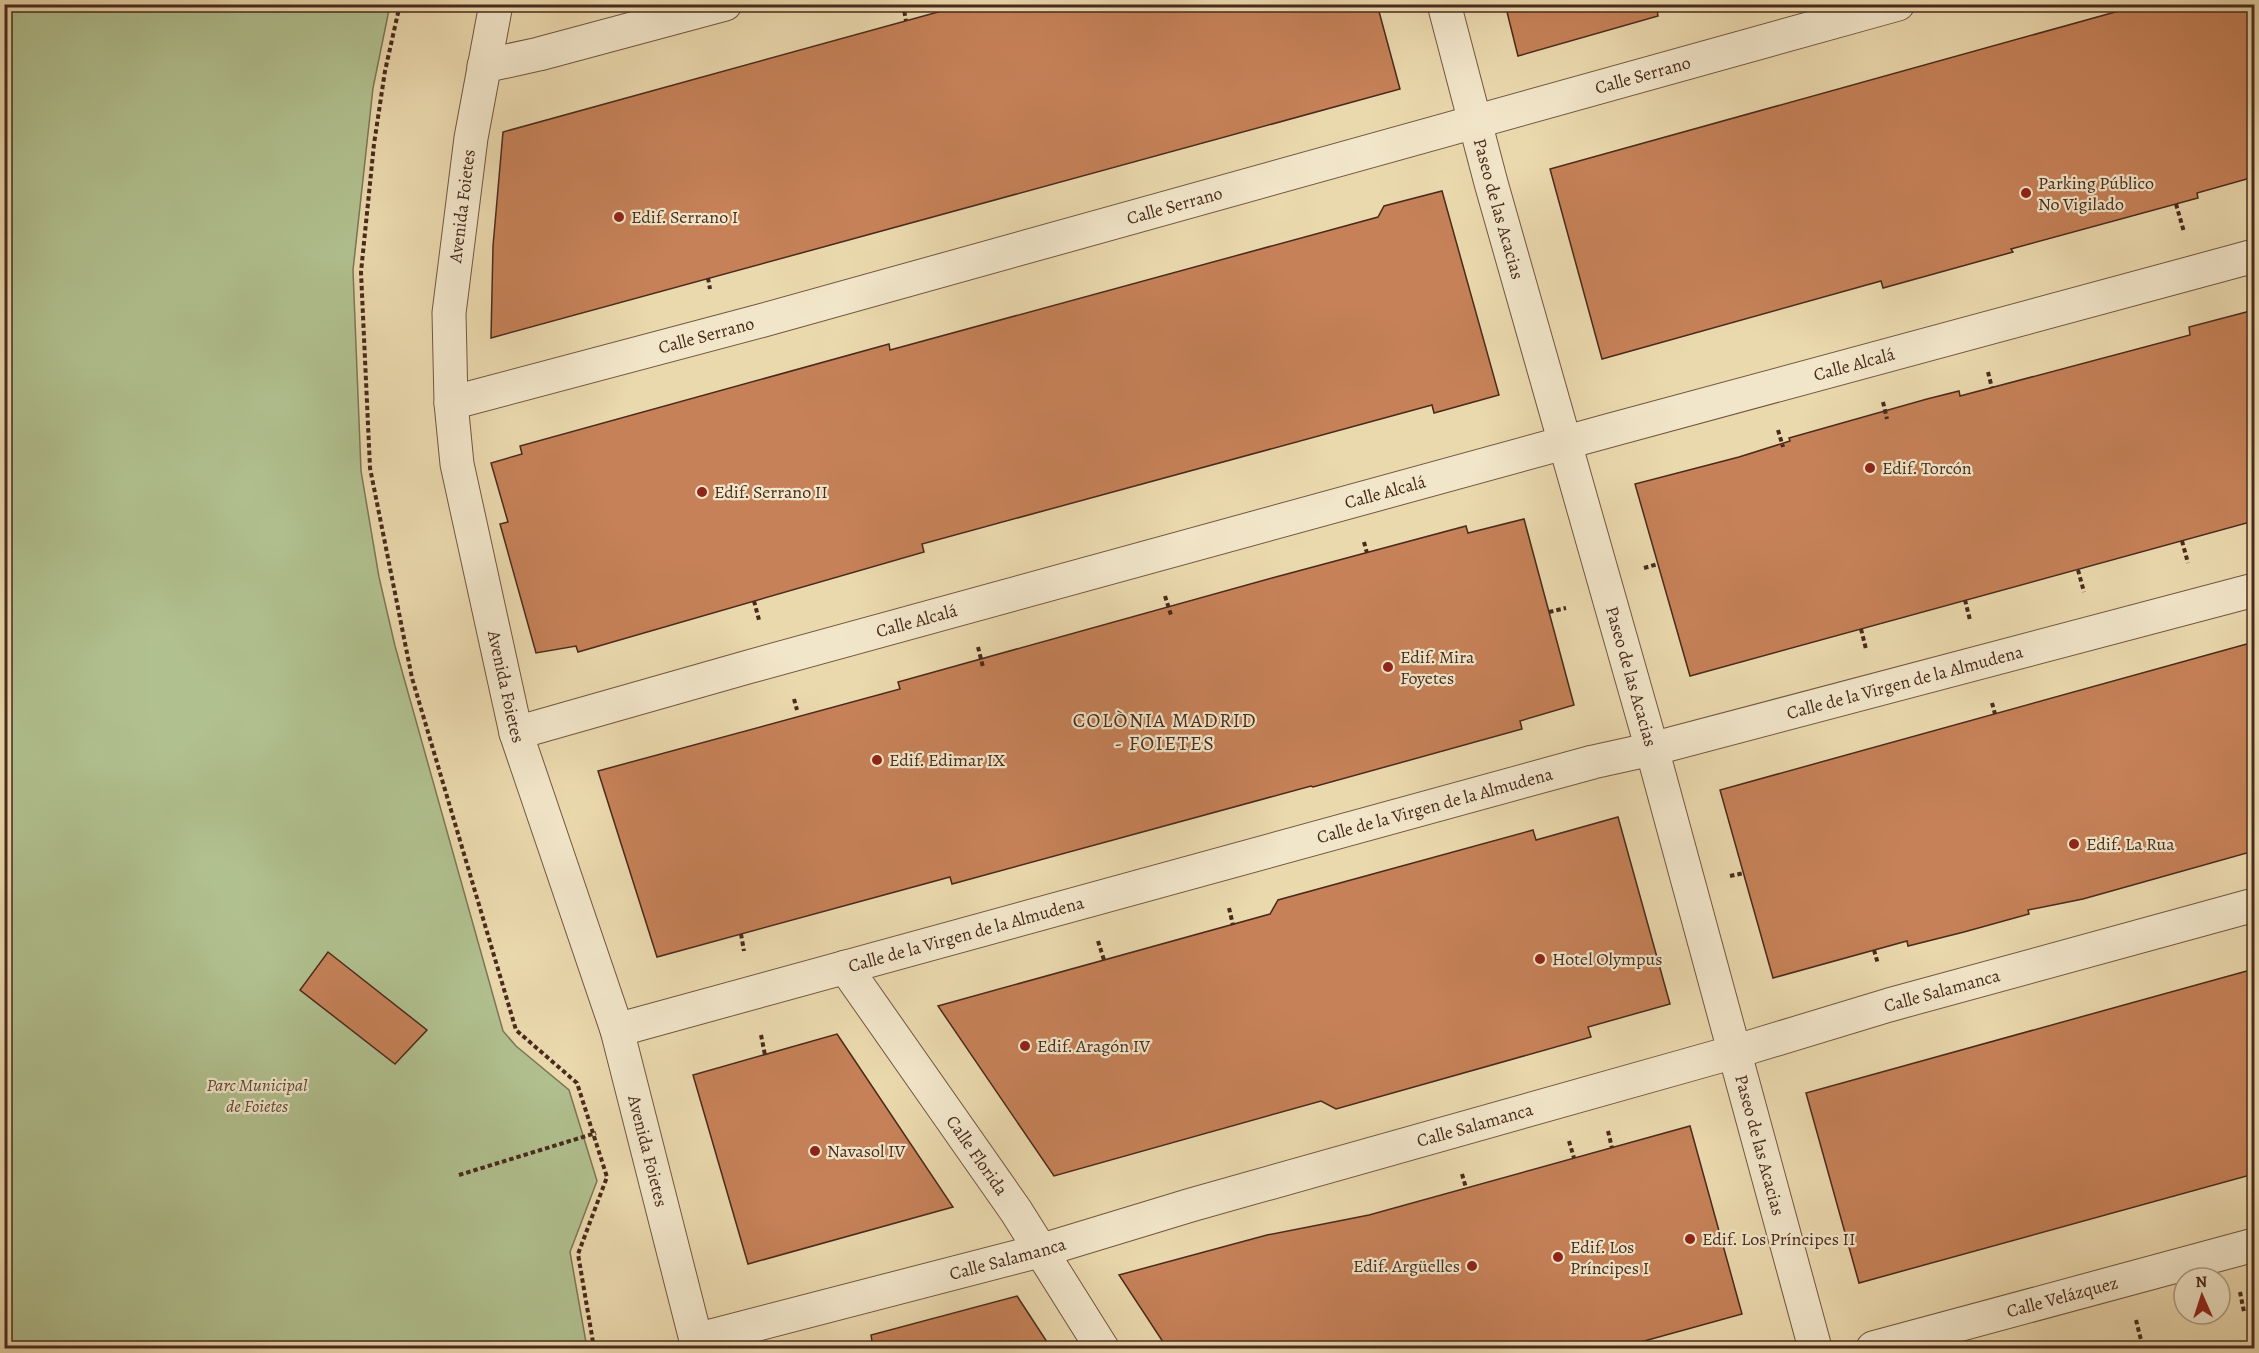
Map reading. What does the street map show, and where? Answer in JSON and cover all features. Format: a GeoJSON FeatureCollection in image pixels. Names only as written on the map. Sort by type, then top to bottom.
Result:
{"type":"FeatureCollection","features":[{"type":"Feature","properties":{"kind":"street","name":"Avenida Foietes"},"geometry":{"type":"LineString","coordinates":[[496,4],[471,138],[449,313],[451,403],[457,464],[516,733],[617,1030],[696,1344]]}},
{"type":"Feature","properties":{"kind":"street"},"geometry":{"type":"LineString","coordinates":[[484,66],[539,54],[725,4]]}},
{"type":"Feature","properties":{"kind":"street","name":"Paseo de las Acacias"},"geometry":{"type":"LineString","coordinates":[[1444,4],[1475,122],[1652,749],[1815,1348]]}},
{"type":"Feature","properties":{"kind":"street","name":"Calle Serrano"},"geometry":{"type":"LineString","coordinates":[[451,403],[760,321],[1898,4]]}},
{"type":"Feature","properties":{"kind":"street","name":"Calle Alcalá"},"geometry":{"type":"LineString","coordinates":[[516,733],[748,667],[2254,256]]}},
{"type":"Feature","properties":{"kind":"street","name":"Calle de la Virgen de la Almudena"},"geometry":{"type":"LineString","coordinates":[[617,1030],[1582,765],[1652,749],[2254,590]]}},
{"type":"Feature","properties":{"kind":"street","name":"Calle Salamanca"},"geometry":{"type":"LineString","coordinates":[[696,1344],[1043,1250],[1191,1205],[1734,1052],[1889,1005],[2254,905]]}},
{"type":"Feature","properties":{"kind":"street","name":"Calle Florida"},"geometry":{"type":"LineString","coordinates":[[845,966],[1043,1250],[1102,1348]]}},
{"type":"Feature","properties":{"kind":"street","name":"Calle Velázquez"},"geometry":{"type":"LineString","coordinates":[[1873,1348],[2254,1245]]}},
{"type":"Feature","properties":{"kind":"path"},"geometry":{"type":"LineString","coordinates":[[400,4],[385,71],[376,134],[362,272],[370,468],[412,678],[516,1029],[577,1083],[607,1177],[578,1254],[594,1348]]}},
{"type":"Feature","properties":{"kind":"path"},"geometry":{"type":"LineString","coordinates":[[903,4],[906,21]]}},
{"type":"Feature","properties":{"kind":"path"},"geometry":{"type":"LineString","coordinates":[[459,1175],[594,1134],[638,1117]]}},
{"type":"Feature","properties":{"kind":"green space","name":"Parc Municipal de Foietes"},"geometry":{"type":"Polygon","coordinates":[[[5,5],[390,5],[373,88],[353,270],[361,471],[379,577],[395,646],[503,1031],[516,1046],[569,1090],[597,1181],[570,1252],[587,1348],[5,1348],[5,5]]]}},
{"type":"Feature","properties":{"kind":"building"},"geometry":{"type":"Polygon","coordinates":[[[967,4],[1377,4],[1400,89],[491,338],[493,246],[503,132],[967,4]]]}},
{"type":"Feature","properties":{"kind":"building"},"geometry":{"type":"Polygon","coordinates":[[[1505,4],[1656,4],[1658,16],[1518,56],[1505,4]]]}},
{"type":"Feature","properties":{"kind":"building"},"geometry":{"type":"Polygon","coordinates":[[[2144,4],[2254,4],[2254,177],[2197,193],[2198,198],[2011,249],[2013,252],[1883,288],[1881,281],[1602,359],[1550,169],[2144,4]]]}},
{"type":"Feature","properties":{"kind":"building"},"geometry":{"type":"Polygon","coordinates":[[[1442,191],[1499,395],[1434,413],[1432,405],[922,544],[924,552],[578,652],[576,646],[536,653],[500,524],[508,522],[491,463],[522,454],[520,446],[889,344],[890,350],[1378,217],[1384,206],[1442,191]]]}},
{"type":"Feature","properties":{"kind":"building"},"geometry":{"type":"Polygon","coordinates":[[[2254,310],[2254,521],[1690,676],[1635,484],[1739,457],[1790,441],[1789,438],[1927,399],[1959,391],[1960,396],[2190,335],[2189,327],[2254,310]]]}},
{"type":"Feature","properties":{"kind":"building"},"geometry":{"type":"Polygon","coordinates":[[[1524,519],[1574,705],[1520,721],[1522,729],[1313,787],[952,884],[950,877],[657,957],[598,771],[900,689],[898,682],[1272,578],[1466,526],[1468,533],[1524,519]]]}},
{"type":"Feature","properties":{"kind":"building"},"geometry":{"type":"Polygon","coordinates":[[[2254,642],[2254,851],[2083,899],[2028,910],[2029,914],[1964,932],[1908,946],[1907,941],[1773,978],[1720,790],[2254,642]]]}},
{"type":"Feature","properties":{"kind":"building"},"geometry":{"type":"Polygon","coordinates":[[[1618,817],[1670,1004],[1588,1027],[1591,1037],[1336,1109],[1321,1101],[1054,1176],[938,1006],[1270,914],[1278,900],[1533,830],[1536,840],[1618,817]]]}},
{"type":"Feature","properties":{"kind":"building"},"geometry":{"type":"Polygon","coordinates":[[[328,952],[427,1030],[395,1064],[300,990],[328,952]]]}},
{"type":"Feature","properties":{"kind":"building"},"geometry":{"type":"Polygon","coordinates":[[[2254,969],[2254,1174],[1859,1283],[1806,1093],[2254,969]]]}},
{"type":"Feature","properties":{"kind":"building","name":"Navasol IV"},"geometry":{"type":"Polygon","coordinates":[[[837,1034],[953,1207],[748,1264],[693,1075],[837,1034]]]}},
{"type":"Feature","properties":{"kind":"building"},"geometry":{"type":"Polygon","coordinates":[[[1690,1126],[1742,1314],[1619,1348],[1167,1348],[1119,1275],[1267,1235],[1369,1215],[1690,1126]]]}},
{"type":"Feature","properties":{"kind":"building"},"geometry":{"type":"Polygon","coordinates":[[[1017,1296],[1051,1348],[873,1348],[871,1335],[1017,1296]]]}},
{"type":"Feature","properties":{"kind":"place","name":"Parking Público No Vigilado"},"geometry":{"type":"Point","coordinates":[2026,193]}},
{"type":"Feature","properties":{"kind":"place","name":"Edif. Serrano I"},"geometry":{"type":"Point","coordinates":[619,217]}},
{"type":"Feature","properties":{"kind":"place","name":"Edif. Torcón"},"geometry":{"type":"Point","coordinates":[1870,468]}},
{"type":"Feature","properties":{"kind":"place","name":"Edif. Serrano II"},"geometry":{"type":"Point","coordinates":[702,492]}},
{"type":"Feature","properties":{"kind":"place","name":"Edif. Mira Foyetes"},"geometry":{"type":"Point","coordinates":[1388,667]}},
{"type":"Feature","properties":{"kind":"place","name":"Edif. Edimar IX"},"geometry":{"type":"Point","coordinates":[877,760]}},
{"type":"Feature","properties":{"kind":"place","name":"Edif. La Rua"},"geometry":{"type":"Point","coordinates":[2074,844]}},
{"type":"Feature","properties":{"kind":"place","name":"Hotel Olympus"},"geometry":{"type":"Point","coordinates":[1540,959]}},
{"type":"Feature","properties":{"kind":"place","name":"Edif. Aragón IV"},"geometry":{"type":"Point","coordinates":[1025,1046]}},
{"type":"Feature","properties":{"kind":"place","name":"Navasol IV"},"geometry":{"type":"Point","coordinates":[815,1151]}},
{"type":"Feature","properties":{"kind":"place","name":"Edif. Los Príncipes II"},"geometry":{"type":"Point","coordinates":[1690,1239]}},
{"type":"Feature","properties":{"kind":"place","name":"Edif. Los Príncipes I"},"geometry":{"type":"Point","coordinates":[1558,1257]}},
{"type":"Feature","properties":{"kind":"place","name":"Edif. Argüelles"},"geometry":{"type":"Point","coordinates":[1472,1266]}},
{"type":"Feature","properties":{"kind":"district","name":"COLÒNIA MADRID - FOIETES"},"geometry":{"type":"Point","coordinates":[1165,732]}}]}
